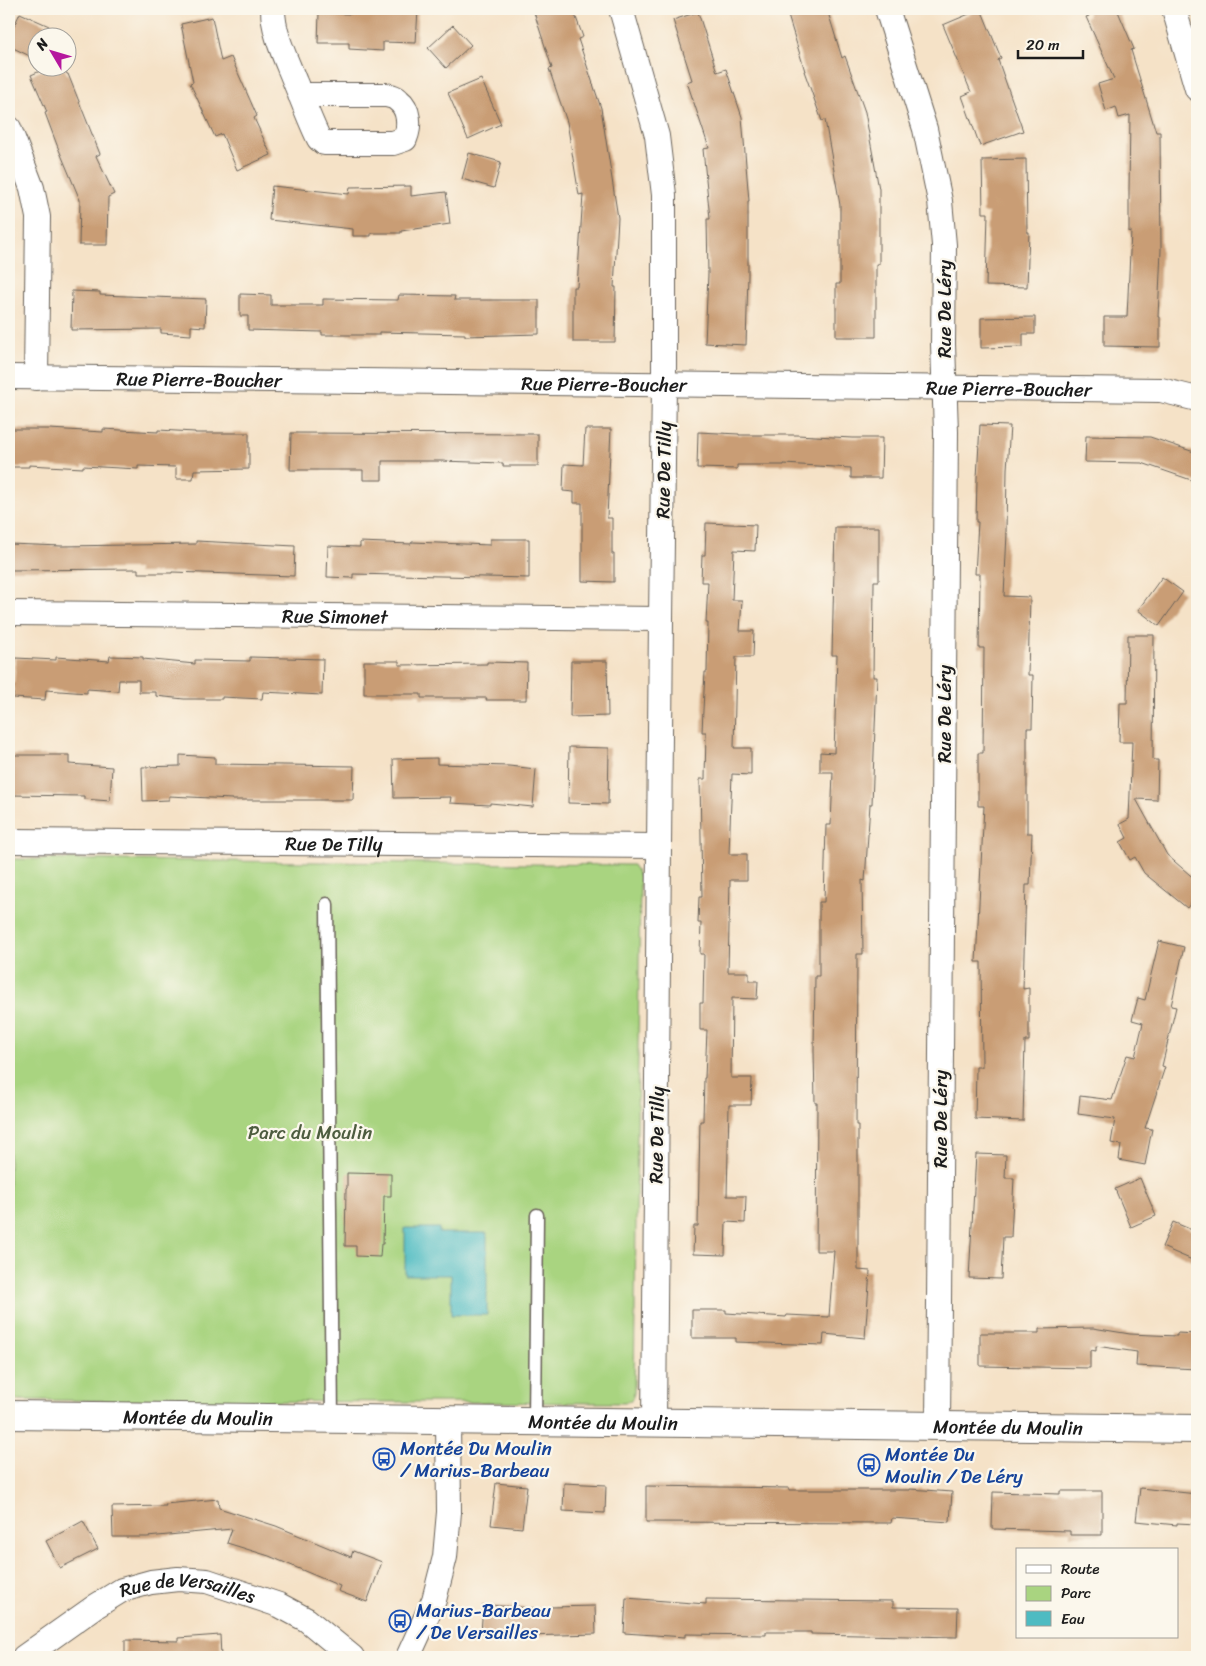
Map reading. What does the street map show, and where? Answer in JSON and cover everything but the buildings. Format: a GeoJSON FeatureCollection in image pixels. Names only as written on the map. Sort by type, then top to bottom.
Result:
{"type":"FeatureCollection","features":[{"type":"Feature","properties":{"kind":"street"},"geometry":{"type":"LineString","coordinates":[[273,9],[273,22],[278,39],[300,95]]}},
{"type":"Feature","properties":{"kind":"street","name":"Rue De Tilly"},"geometry":{"type":"LineString","coordinates":[[621,9],[656,136],[661,164],[665,221],[654,1423]]}},
{"type":"Feature","properties":{"kind":"street","name":"Rue De Léry"},"geometry":{"type":"LineString","coordinates":[[887,9],[925,129],[940,201],[944,245],[943,344],[946,442],[938,1426]]}},
{"type":"Feature","properties":{"kind":"street"},"geometry":{"type":"LineString","coordinates":[[1174,9],[1197,90]]}},
{"type":"Feature","properties":{"kind":"street"},"geometry":{"type":"LineString","coordinates":[[10,135],[32,188],[38,217],[36,378]]}},
{"type":"Feature","properties":{"kind":"street","name":"Rue Pierre-Boucher"},"geometry":{"type":"LineString","coordinates":[[9,378],[1161,390],[1197,399]]}},
{"type":"Feature","properties":{"kind":"street","name":"Rue Simonet"},"geometry":{"type":"LineString","coordinates":[[9,613],[661,620]]}},
{"type":"Feature","properties":{"kind":"street","name":"Rue De Tilly"},"geometry":{"type":"LineString","coordinates":[[9,841],[659,846]]}},
{"type":"Feature","properties":{"kind":"street","name":"Montée du Moulin"},"geometry":{"type":"LineString","coordinates":[[9,1415],[1197,1429]]}},
{"type":"Feature","properties":{"kind":"street"},"geometry":{"type":"LineString","coordinates":[[408,1657],[434,1600],[445,1557],[449,1512],[448,1421]]}},
{"type":"Feature","properties":{"kind":"street","name":"Rue de Versailles"},"geometry":{"type":"LineString","coordinates":[[24,1657],[122,1590],[151,1582],[178,1579],[207,1580],[279,1605],[307,1620],[352,1657]]}},
{"type":"Feature","properties":{"kind":"lane"},"geometry":{"type":"LineString","coordinates":[[327,904],[332,1420]]}},
{"type":"Feature","properties":{"kind":"lane"},"geometry":{"type":"LineString","coordinates":[[536,1422],[537,1215]]}},
{"type":"Feature","properties":{"kind":"green space","name":"Parc du Moulin"},"geometry":{"type":"Polygon","coordinates":[[[9,859],[633,865],[640,880],[634,1393],[632,1399],[625,1403],[9,1400],[9,859]]]}},
{"type":"Feature","properties":{"kind":"water"},"geometry":{"type":"Polygon","coordinates":[[[405,1228],[439,1228],[439,1233],[487,1233],[487,1315],[451,1315],[451,1275],[405,1275],[405,1228]]]}},
{"type":"Feature","properties":{"kind":"place","name":"Montée Du Moulin / Marius-Barbeau"},"geometry":{"type":"Point","coordinates":[384,1459]}},
{"type":"Feature","properties":{"kind":"place","name":"Montée Du Moulin / De Léry"},"geometry":{"type":"Point","coordinates":[869,1465]}},
{"type":"Feature","properties":{"kind":"place","name":"Marius-Barbeau / De Versailles"},"geometry":{"type":"Point","coordinates":[400,1621]}}]}
